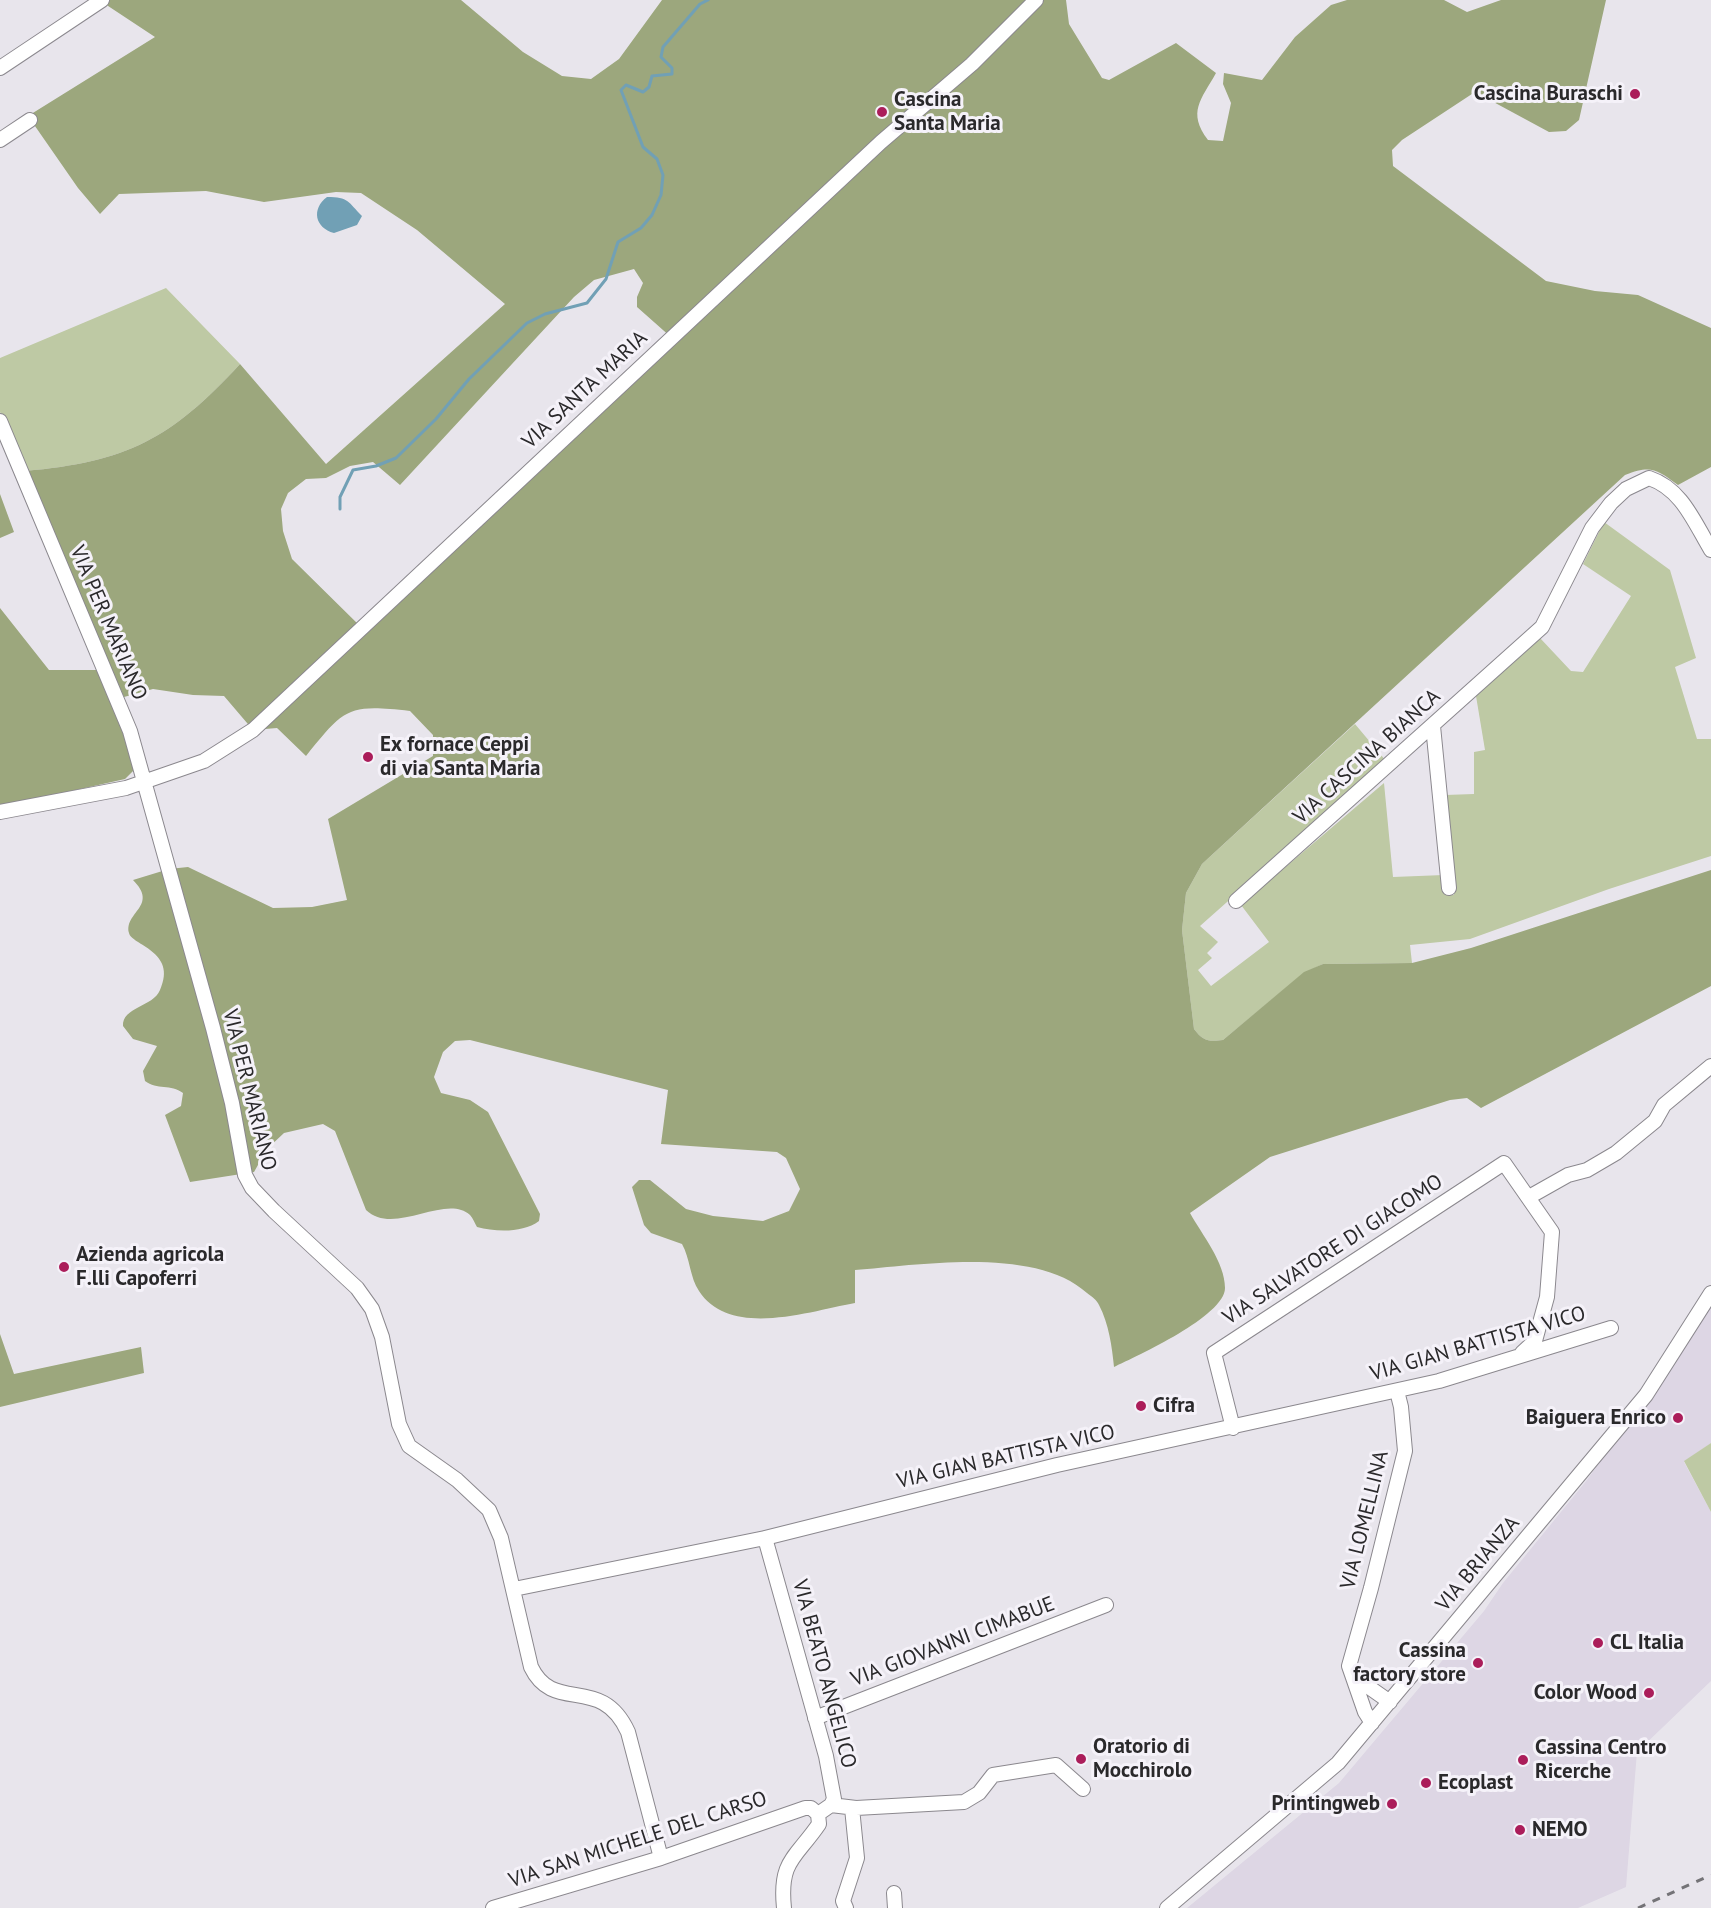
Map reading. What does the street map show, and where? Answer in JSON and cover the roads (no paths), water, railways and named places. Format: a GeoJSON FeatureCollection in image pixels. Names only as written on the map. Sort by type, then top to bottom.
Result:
{"type":"FeatureCollection","features":[{"type":"Feature","properties":{"kind":"street"},"geometry":{"type":"LineString","coordinates":[[0,68],[102,0]]}},
{"type":"Feature","properties":{"kind":"street","name":"VIA SANTA MARIA"},"geometry":{"type":"LineString","coordinates":[[0,812],[126,788],[204,761],[253,730],[881,142],[972,64],[1036,0]]}},
{"type":"Feature","properties":{"kind":"street"},"geometry":{"type":"LineString","coordinates":[[0,140],[30,120]]}},
{"type":"Feature","properties":{"kind":"street","name":"VIA PER MARIANO"},"geometry":{"type":"LineString","coordinates":[[0,421],[130,731],[213,1028],[232,1103],[245,1175],[252,1188],[274,1211],[365,1299],[382,1337],[403,1434],[417,1454],[457,1480],[489,1510],[501,1538],[531,1667],[536,1677],[551,1689],[604,1701],[622,1718],[628,1732],[661,1858]]}},
{"type":"Feature","properties":{"kind":"street","name":"VIA CASCINA BIANCA"},"geometry":{"type":"LineString","coordinates":[[1236,901],[1542,627],[1592,528],[1611,503],[1641,480],[1651,478],[1675,492],[1711,550]]}},
{"type":"Feature","properties":{"kind":"street"},"geometry":{"type":"LineString","coordinates":[[1433,726],[1449,888]]}},
{"type":"Feature","properties":{"kind":"street"},"geometry":{"type":"LineString","coordinates":[[1529,1197],[1616,1153],[1655,1121],[1664,1105],[1711,1066]]}},
{"type":"Feature","properties":{"kind":"street","name":"VIA SALVATORE DI GIACOMO"},"geometry":{"type":"LineString","coordinates":[[1233,1428],[1214,1353],[1504,1163],[1552,1232],[1547,1298],[1535,1341],[1518,1356]]}},
{"type":"Feature","properties":{"kind":"street","name":"VIA BRIANZA"},"geometry":{"type":"LineString","coordinates":[[1167,1908],[1338,1762],[1646,1395],[1711,1293]]}},
{"type":"Feature","properties":{"kind":"street","name":"VIA GIAN BATTISTA VICO"},"geometry":{"type":"LineString","coordinates":[[514,1589],[765,1538],[1057,1465],[1397,1391],[1439,1381],[1611,1328]]}},
{"type":"Feature","properties":{"kind":"street","name":"VIA LOMELLINA"},"geometry":{"type":"LineString","coordinates":[[1349,1658],[1371,1588],[1405,1451],[1401,1407],[1397,1391]]}},
{"type":"Feature","properties":{"kind":"street","name":"VIA BEATO ANGELICO"},"geometry":{"type":"LineString","coordinates":[[765,1538],[815,1718],[834,1796],[831,1805]]}},
{"type":"Feature","properties":{"kind":"street","name":"VIA GIOVANNI CIMABUE"},"geometry":{"type":"LineString","coordinates":[[815,1718],[1106,1605]]}},
{"type":"Feature","properties":{"kind":"street"},"geometry":{"type":"LineString","coordinates":[[1349,1658],[1353,1669],[1363,1683],[1390,1702]]}},
{"type":"Feature","properties":{"kind":"street"},"geometry":{"type":"LineString","coordinates":[[1349,1658],[1352,1675],[1372,1723]]}},
{"type":"Feature","properties":{"kind":"street"},"geometry":{"type":"LineString","coordinates":[[784,1908],[783,1887],[786,1870],[800,1845],[817,1826],[818,1814],[831,1805],[852,1808],[964,1802],[980,1793],[993,1775],[1056,1765],[1083,1789]]}},
{"type":"Feature","properties":{"kind":"street","name":"VIA SAN MICHELE DEL CARSO"},"geometry":{"type":"LineString","coordinates":[[493,1908],[661,1858],[808,1807],[818,1814]]}},
{"type":"Feature","properties":{"kind":"street"},"geometry":{"type":"LineString","coordinates":[[846,1908],[843,1901],[857,1858],[852,1808]]}},
{"type":"Feature","properties":{"kind":"street"},"geometry":{"type":"LineString","coordinates":[[894,1893],[895,1908]]}},
{"type":"Feature","properties":{"kind":"water"},"geometry":{"type":"Polygon","coordinates":[[[327,197],[344,199],[351,204],[362,216],[357,225],[334,233],[323,227],[317,218],[317,212],[327,197]]]}},
{"type":"Feature","properties":{"kind":"waterway"},"geometry":{"type":"LineString","coordinates":[[340,509],[340,497],[353,470],[376,466],[396,458],[436,419],[469,379],[527,323],[545,314],[587,303],[606,279],[618,242],[641,228],[652,215],[661,195],[663,175],[657,159],[643,147],[621,90],[626,85],[643,92],[649,87],[652,76],[672,74],[672,68],[661,57],[663,47],[700,4],[708,0]]}},
{"type":"Feature","properties":{"kind":"railway"},"geometry":{"type":"LineString","coordinates":[[1638,1908],[1711,1875]]}},
{"type":"Feature","properties":{"kind":"place","name":"Cascina Buraschi"},"geometry":{"type":"Point","coordinates":[1635,94]}},
{"type":"Feature","properties":{"kind":"place","name":"Cascina Santa Maria"},"geometry":{"type":"Point","coordinates":[882,112]}},
{"type":"Feature","properties":{"kind":"place","name":"Ex fornace Ceppi di via Santa Maria"},"geometry":{"type":"Point","coordinates":[368,757]}},
{"type":"Feature","properties":{"kind":"place","name":"Azienda agricola F.lli Capoferri"},"geometry":{"type":"Point","coordinates":[64,1267]}},
{"type":"Feature","properties":{"kind":"place","name":"Cifra"},"geometry":{"type":"Point","coordinates":[1141,1406]}},
{"type":"Feature","properties":{"kind":"place","name":"Baiguera Enrico"},"geometry":{"type":"Point","coordinates":[1678,1418]}},
{"type":"Feature","properties":{"kind":"place","name":"CL Italia"},"geometry":{"type":"Point","coordinates":[1598,1643]}},
{"type":"Feature","properties":{"kind":"place","name":"Cassina factory store"},"geometry":{"type":"Point","coordinates":[1478,1663]}},
{"type":"Feature","properties":{"kind":"place","name":"Color Wood"},"geometry":{"type":"Point","coordinates":[1649,1693]}},
{"type":"Feature","properties":{"kind":"place","name":"Oratorio di Mocchirolo"},"geometry":{"type":"Point","coordinates":[1081,1759]}},
{"type":"Feature","properties":{"kind":"place","name":"Cassina Centro Ricerche"},"geometry":{"type":"Point","coordinates":[1523,1760]}},
{"type":"Feature","properties":{"kind":"place","name":"Ecoplast"},"geometry":{"type":"Point","coordinates":[1426,1783]}},
{"type":"Feature","properties":{"kind":"place","name":"Printingweb"},"geometry":{"type":"Point","coordinates":[1392,1804]}},
{"type":"Feature","properties":{"kind":"place","name":"NEMO"},"geometry":{"type":"Point","coordinates":[1520,1830]}}]}
